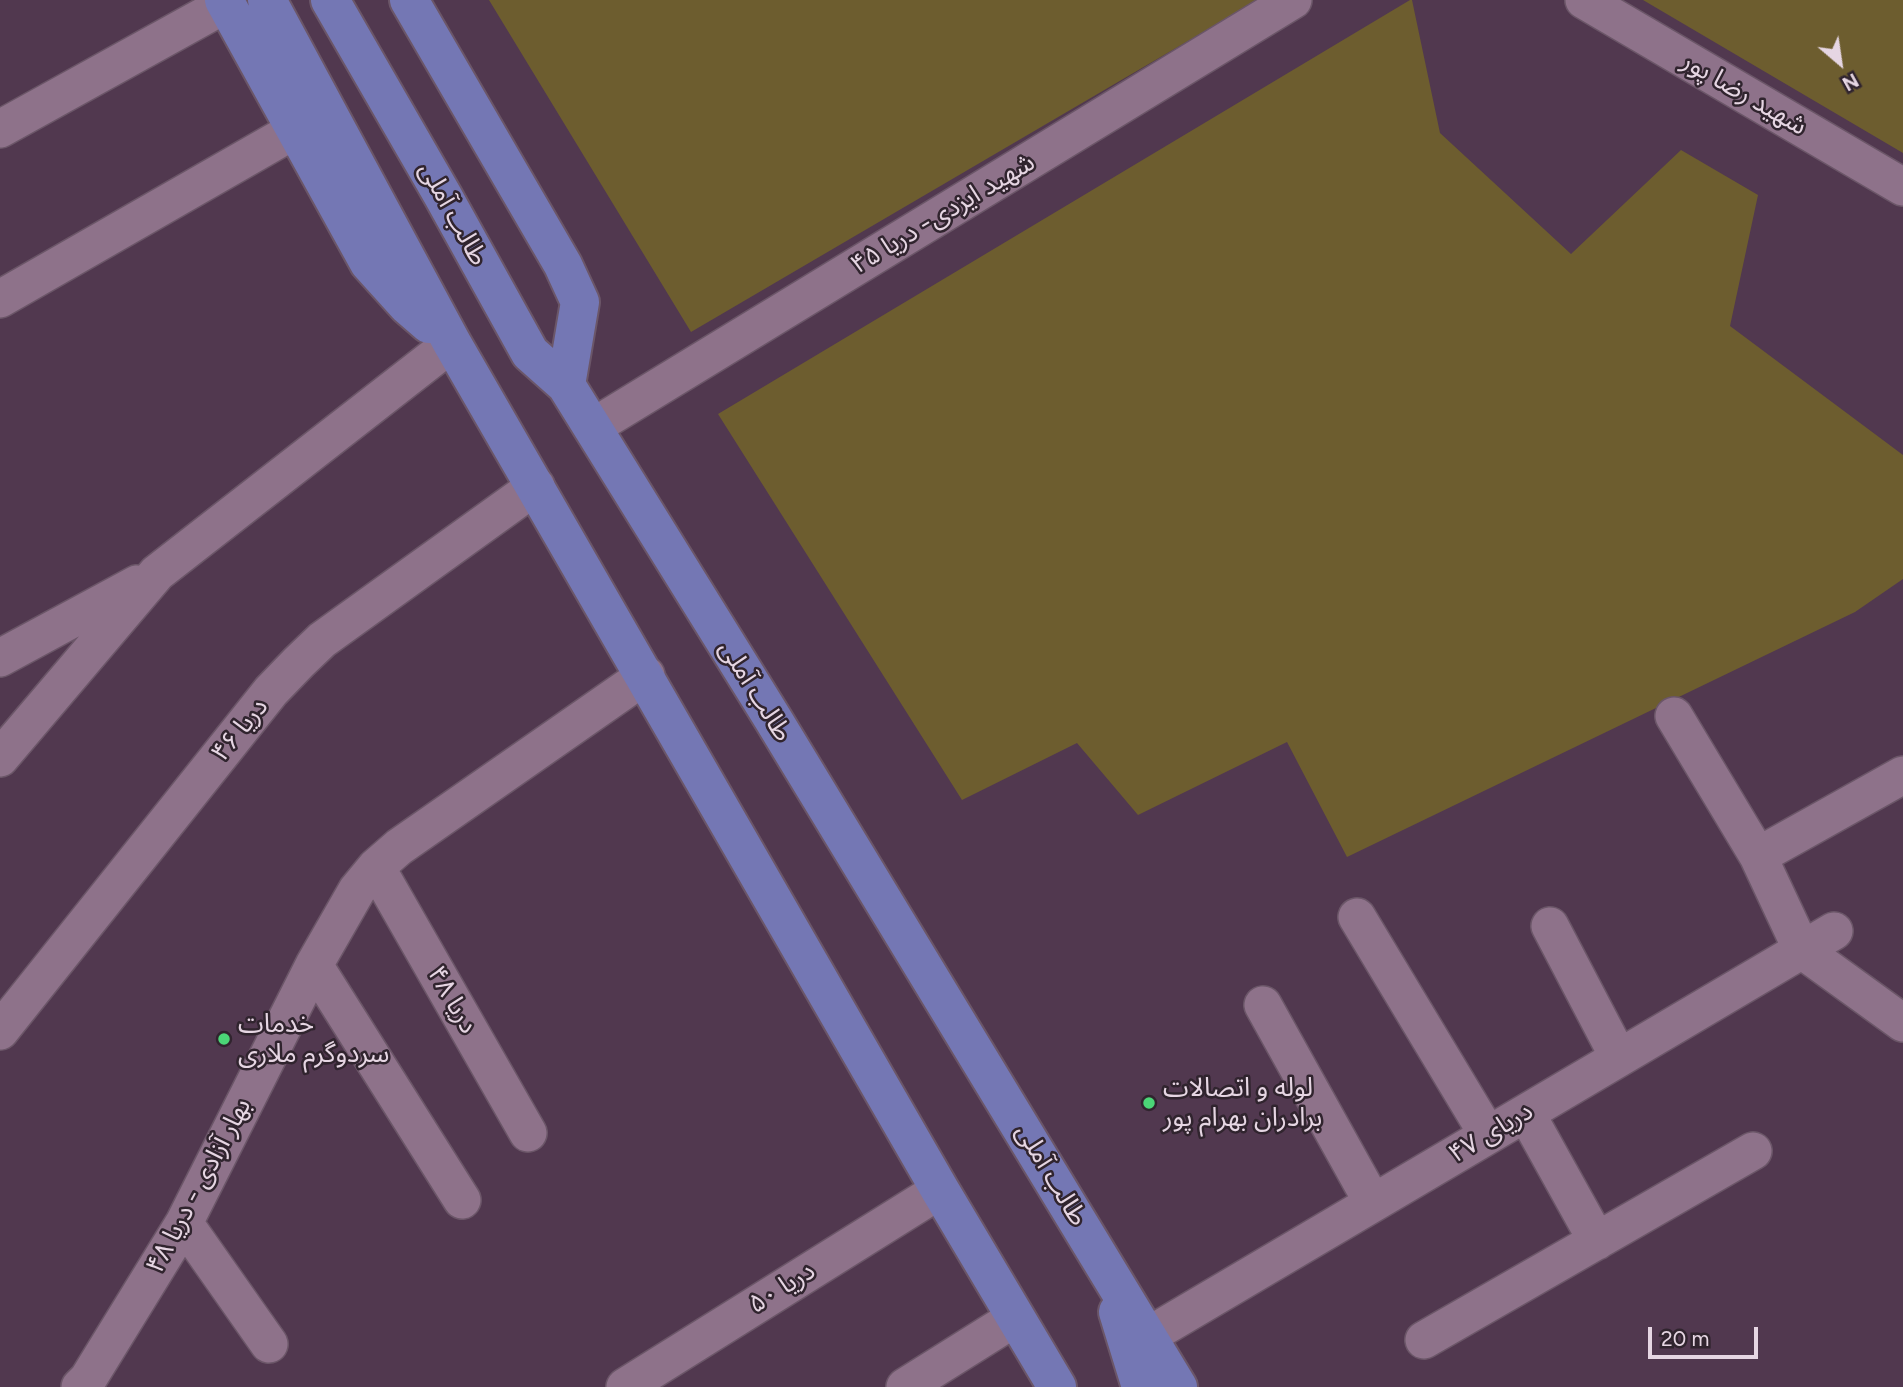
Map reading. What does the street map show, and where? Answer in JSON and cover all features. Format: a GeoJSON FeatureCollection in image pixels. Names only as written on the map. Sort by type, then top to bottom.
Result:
{"type":"FeatureCollection","features":[{"type":"Feature","properties":{"kind":"main road"},"geometry":{"type":"LineString","coordinates":[[267,0],[452,343],[1057,1387]]}},
{"type":"Feature","properties":{"kind":"main road","name":"طالب آملی"},"geometry":{"type":"LineString","coordinates":[[330,0],[530,353],[566,385],[593,427],[1178,1387]]}},
{"type":"Feature","properties":{"kind":"main road"},"geometry":{"type":"LineString","coordinates":[[409,0],[564,265],[580,302],[566,385]]}},
{"type":"Feature","properties":{"kind":"main road"},"geometry":{"type":"LineString","coordinates":[[225,2],[369,263],[407,305],[452,343]]}},
{"type":"Feature","properties":{"kind":"main road"},"geometry":{"type":"LineString","coordinates":[[1102,1259],[1141,1387]]}},
{"type":"Feature","properties":{"kind":"street","name":"شهید ایزدی- دریا ۴۵"},"geometry":{"type":"LineString","coordinates":[[593,427],[1293,0]]}},
{"type":"Feature","properties":{"kind":"street","name":"شهید رضا پور"},"geometry":{"type":"LineString","coordinates":[[1584,0],[1903,187]]}},
{"type":"Feature","properties":{"kind":"street"},"geometry":{"type":"LineString","coordinates":[[0,129],[225,2]]}},
{"type":"Feature","properties":{"kind":"street"},"geometry":{"type":"LineString","coordinates":[[0,299],[295,130]]}},
{"type":"Feature","properties":{"kind":"street"},"geometry":{"type":"LineString","coordinates":[[0,658],[157,573],[452,343]]}},
{"type":"Feature","properties":{"kind":"street","name":"دریا ۴۶"},"geometry":{"type":"LineString","coordinates":[[0,1031],[271,691],[299,662],[322,640],[536,486]]}},
{"type":"Feature","properties":{"kind":"street"},"geometry":{"type":"LineString","coordinates":[[0,758],[157,573]]}},
{"type":"Feature","properties":{"kind":"street","name":"بهار آزادی - دریا ۴۸"},"geometry":{"type":"LineString","coordinates":[[80,1387],[88,1379],[184,1223],[314,965],[357,890],[376,867],[399,847],[646,676]]}},
{"type":"Feature","properties":{"kind":"street"},"geometry":{"type":"LineString","coordinates":[[1674,716],[1758,856],[1802,950],[1903,1023]]}},
{"type":"Feature","properties":{"kind":"street"},"geometry":{"type":"LineString","coordinates":[[1758,856],[1903,775]]}},
{"type":"Feature","properties":{"kind":"street","name":"دریا ۴۸"},"geometry":{"type":"LineString","coordinates":[[376,867],[528,1133]]}},
{"type":"Feature","properties":{"kind":"street"},"geometry":{"type":"LineString","coordinates":[[1357,916],[1488,1135]]}},
{"type":"Feature","properties":{"kind":"street"},"geometry":{"type":"LineString","coordinates":[[1550,926],[1619,1058]]}},
{"type":"Feature","properties":{"kind":"street","name":"دریای ۴۷"},"geometry":{"type":"LineString","coordinates":[[1148,1336],[1834,931]]}},
{"type":"Feature","properties":{"kind":"street"},"geometry":{"type":"LineString","coordinates":[[314,965],[462,1200]]}},
{"type":"Feature","properties":{"kind":"street"},"geometry":{"type":"LineString","coordinates":[[1263,1005],[1373,1203]]}},
{"type":"Feature","properties":{"kind":"street"},"geometry":{"type":"LineString","coordinates":[[1526,1113],[1597,1241]]}},
{"type":"Feature","properties":{"kind":"street"},"geometry":{"type":"LineString","coordinates":[[1424,1340],[1753,1151]]}},
{"type":"Feature","properties":{"kind":"street","name":"دریا ۵۰"},"geometry":{"type":"LineString","coordinates":[[625,1387],[940,1189]]}},
{"type":"Feature","properties":{"kind":"street"},"geometry":{"type":"LineString","coordinates":[[184,1223],[269,1344]]}},
{"type":"Feature","properties":{"kind":"street"},"geometry":{"type":"LineString","coordinates":[[905,1387],[1015,1318]]}},
{"type":"Feature","properties":{"kind":"shaded area"},"geometry":{"type":"Polygon","coordinates":[[[489,0],[1258,0],[691,332],[489,0]]]}},
{"type":"Feature","properties":{"kind":"shaded area"},"geometry":{"type":"Polygon","coordinates":[[[1410,0],[1440,133],[1571,254],[1681,150],[1758,195],[1730,326],[1903,455],[1903,579],[1855,612],[1347,857],[1287,742],[1138,815],[1077,743],[962,800],[718,414],[1410,0]]]}},
{"type":"Feature","properties":{"kind":"shaded area"},"geometry":{"type":"Polygon","coordinates":[[[1643,0],[1903,0],[1903,153],[1643,0]]]}},
{"type":"Feature","properties":{"kind":"place","name":"خدمات سردوگرم ملاری"},"geometry":{"type":"Point","coordinates":[224,1039]}},
{"type":"Feature","properties":{"kind":"place","name":"لوله و اتصالات برادران بهرام پور"},"geometry":{"type":"Point","coordinates":[1149,1103]}}]}
